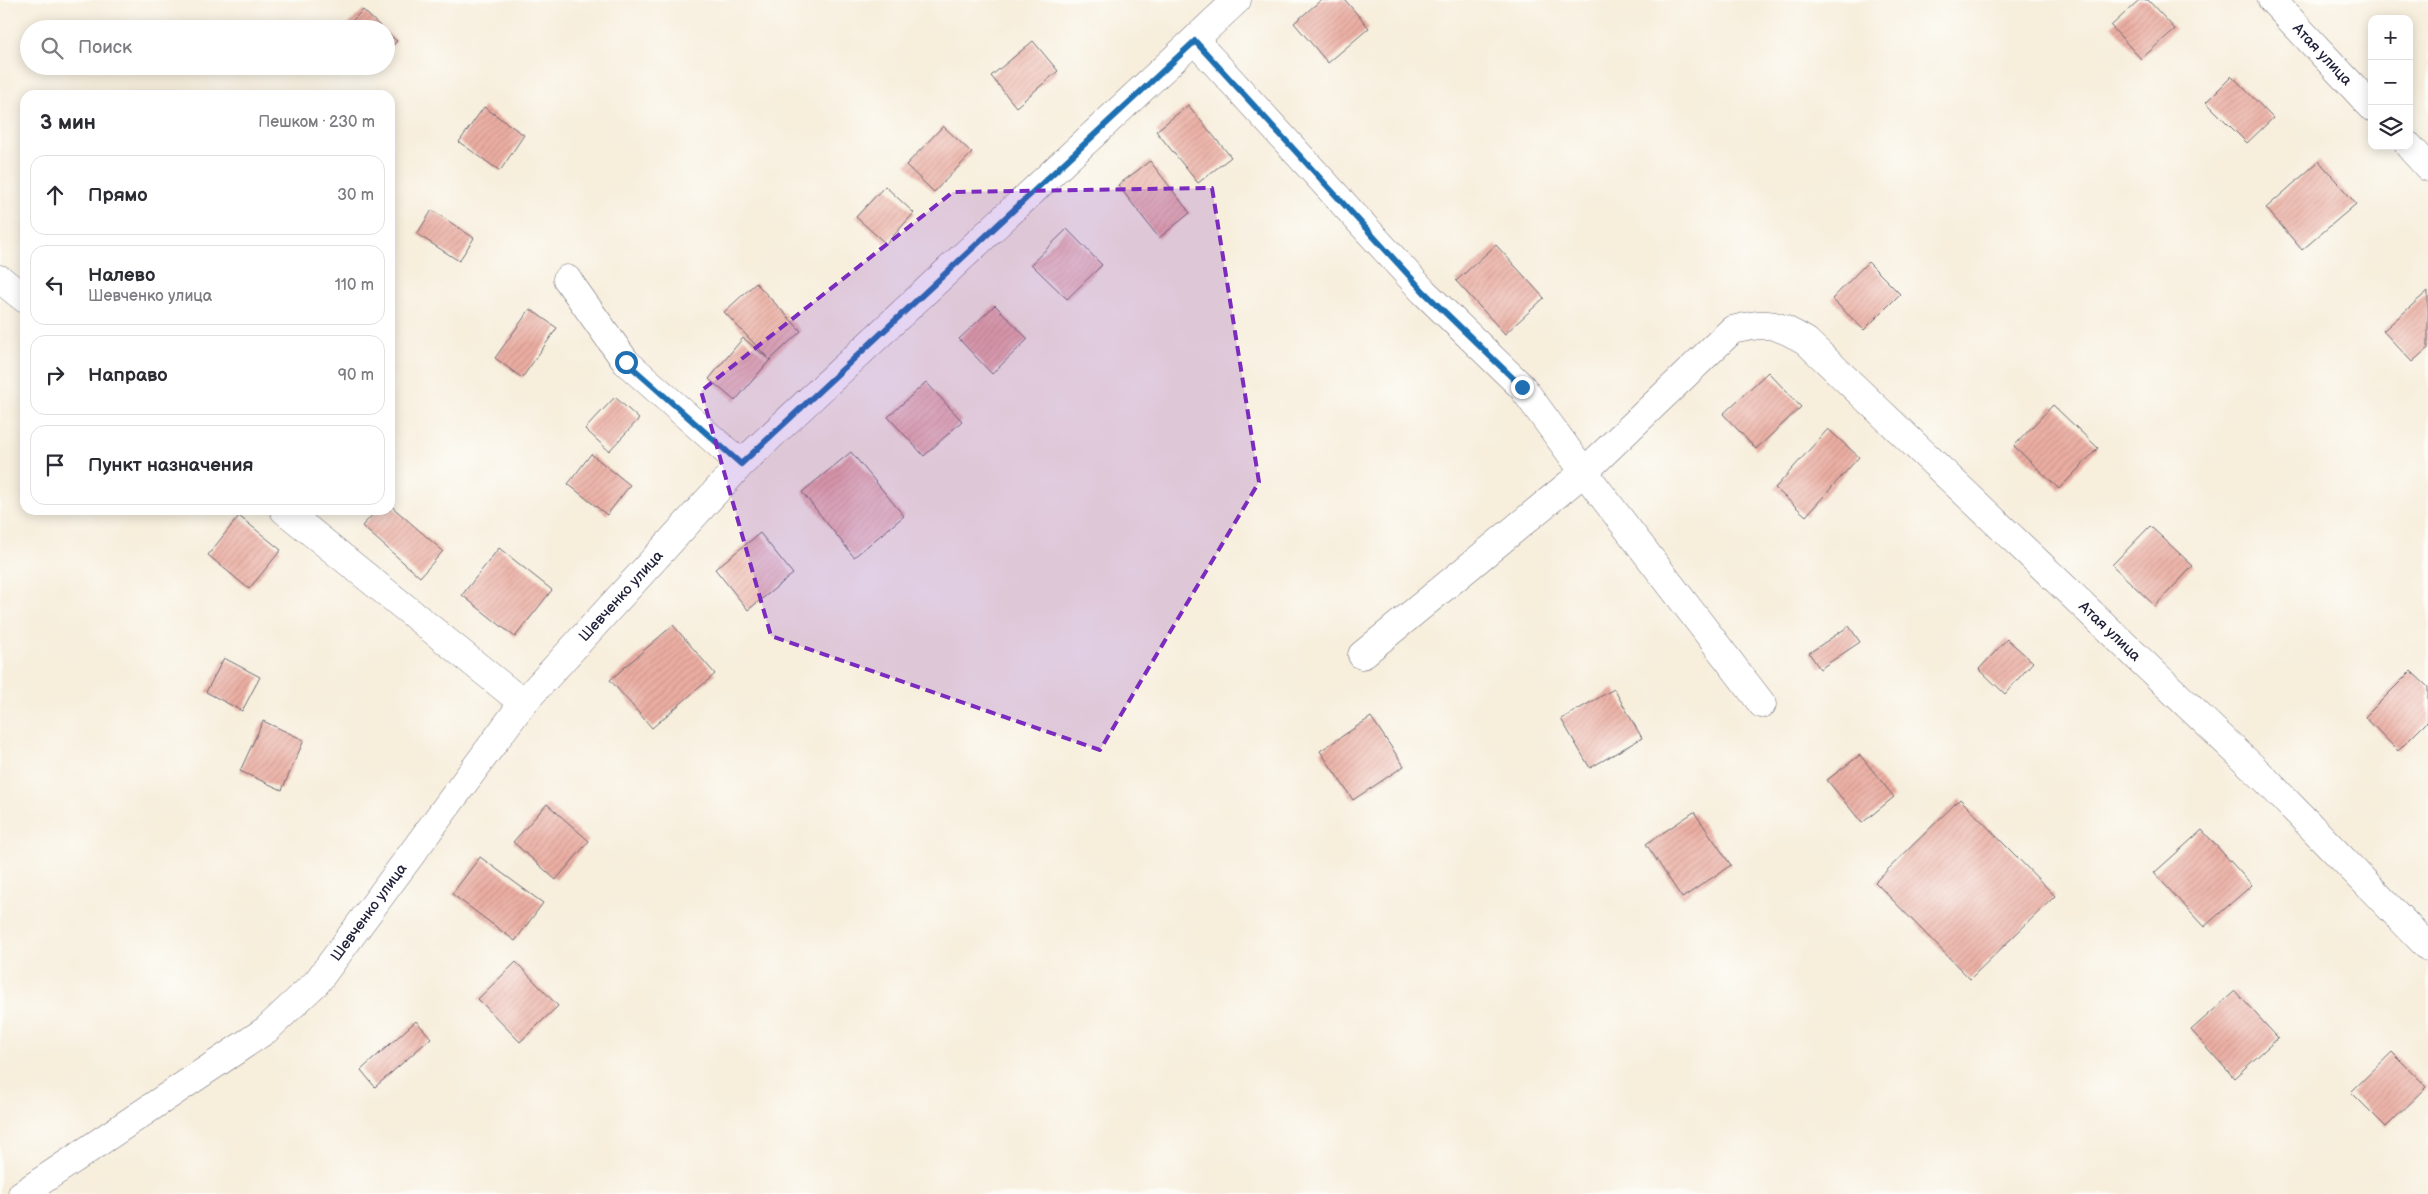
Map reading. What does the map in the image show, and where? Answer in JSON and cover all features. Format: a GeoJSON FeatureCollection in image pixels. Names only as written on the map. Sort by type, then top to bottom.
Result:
{"type":"FeatureCollection","features":[{"type":"Feature","properties":{"kind":"street","name":"Шевченко улица"},"geometry":{"type":"LineString","coordinates":[[22,1194],[266,1030],[317,982],[523,703],[741,464],[1237,0]]}},
{"type":"Feature","properties":{"kind":"street","name":"Атая улица"},"geometry":{"type":"LineString","coordinates":[[2272,0],[2370,105]]}},
{"type":"Feature","properties":{"kind":"street"},"geometry":{"type":"LineString","coordinates":[[1195,41],[1424,292],[1522,387],[1584,472],[1762,704]]}},
{"type":"Feature","properties":{"kind":"street"},"geometry":{"type":"LineString","coordinates":[[2413,150],[2428,167]]}},
{"type":"Feature","properties":{"kind":"street"},"geometry":{"type":"LineString","coordinates":[[0,278],[20,295]]}},
{"type":"Feature","properties":{"kind":"street"},"geometry":{"type":"LineString","coordinates":[[567,279],[626,362],[741,464]]}},
{"type":"Feature","properties":{"kind":"street","name":"Атая улица"},"geometry":{"type":"LineString","coordinates":[[1584,472],[1732,330],[1759,323],[1782,326],[1806,341],[2257,771],[2428,947]]}},
{"type":"Feature","properties":{"kind":"street"},"geometry":{"type":"LineString","coordinates":[[1362,655],[1584,472]]}},
{"type":"Feature","properties":{"kind":"street"},"geometry":{"type":"LineString","coordinates":[[290,515],[523,703]]}},
{"type":"Feature","properties":{"kind":"highlighted area"},"geometry":{"type":"Polygon","coordinates":[[[1212,188],[1259,482],[1100,750],[771,636],[701,391],[953,192],[1212,188]]]}},
{"type":"Feature","properties":{"kind":"building"},"geometry":{"type":"Polygon","coordinates":[[[1321,0],[1345,0],[1369,28],[1328,63],[1294,23],[1321,0]]]}},
{"type":"Feature","properties":{"kind":"building"},"geometry":{"type":"Polygon","coordinates":[[[2139,0],[2148,0],[2175,29],[2141,59],[2111,26],[2139,0]]]}},
{"type":"Feature","properties":{"kind":"building"},"geometry":{"type":"Polygon","coordinates":[[[363,10],[374,20],[353,20],[363,10]]]}},
{"type":"Feature","properties":{"kind":"building"},"geometry":{"type":"Polygon","coordinates":[[[1033,41],[1058,71],[1016,107],[991,76],[1033,41]]]}},
{"type":"Feature","properties":{"kind":"building"},"geometry":{"type":"Polygon","coordinates":[[[2232,76],[2273,118],[2247,143],[2206,102],[2232,76]]]}},
{"type":"Feature","properties":{"kind":"building"},"geometry":{"type":"Polygon","coordinates":[[[1188,105],[1231,157],[1198,183],[1156,131],[1188,105]]]}},
{"type":"Feature","properties":{"kind":"building"},"geometry":{"type":"Polygon","coordinates":[[[484,107],[524,135],[500,171],[459,142],[484,107]]]}},
{"type":"Feature","properties":{"kind":"building"},"geometry":{"type":"Polygon","coordinates":[[[943,126],[972,153],[934,192],[906,165],[943,126]]]}},
{"type":"Feature","properties":{"kind":"building"},"geometry":{"type":"Polygon","coordinates":[[[1150,161],[1190,213],[1159,238],[1118,185],[1150,161]]]}},
{"type":"Feature","properties":{"kind":"building"},"geometry":{"type":"Polygon","coordinates":[[[2319,161],[2356,204],[2302,250],[2266,208],[2319,161]]]}},
{"type":"Feature","properties":{"kind":"building"},"geometry":{"type":"Polygon","coordinates":[[[885,186],[914,213],[886,244],[856,217],[885,186]]]}},
{"type":"Feature","properties":{"kind":"building"},"geometry":{"type":"Polygon","coordinates":[[[432,210],[474,238],[459,261],[417,234],[432,210]]]}},
{"type":"Feature","properties":{"kind":"building"},"geometry":{"type":"Polygon","coordinates":[[[1067,229],[1102,265],[1067,299],[1031,264],[1067,229]]]}},
{"type":"Feature","properties":{"kind":"building"},"geometry":{"type":"Polygon","coordinates":[[[1496,245],[1544,298],[1505,334],[1456,281],[1496,245]]]}},
{"type":"Feature","properties":{"kind":"building"},"geometry":{"type":"Polygon","coordinates":[[[1868,262],[1900,294],[1864,330],[1832,299],[1868,262]]]}},
{"type":"Feature","properties":{"kind":"building"},"geometry":{"type":"Polygon","coordinates":[[[756,283],[801,331],[770,360],[724,312],[756,283]]]}},
{"type":"Feature","properties":{"kind":"building"},"geometry":{"type":"Polygon","coordinates":[[[2428,291],[2428,348],[2412,362],[2383,331],[2428,291]]]}},
{"type":"Feature","properties":{"kind":"building"},"geometry":{"type":"Polygon","coordinates":[[[995,305],[1028,339],[992,374],[959,339],[995,305]]]}},
{"type":"Feature","properties":{"kind":"building"},"geometry":{"type":"Polygon","coordinates":[[[530,309],[557,328],[522,378],[495,358],[530,309]]]}},
{"type":"Feature","properties":{"kind":"building"},"geometry":{"type":"Polygon","coordinates":[[[743,338],[770,360],[735,401],[709,379],[743,338]]]}},
{"type":"Feature","properties":{"kind":"building"},"geometry":{"type":"Polygon","coordinates":[[[1768,372],[1801,407],[1756,449],[1723,414],[1768,372]]]}},
{"type":"Feature","properties":{"kind":"building"},"geometry":{"type":"Polygon","coordinates":[[[926,382],[962,421],[924,456],[888,417],[926,382]]]}},
{"type":"Feature","properties":{"kind":"building"},"geometry":{"type":"Polygon","coordinates":[[[615,397],[639,419],[609,451],[585,429],[615,397]]]}},
{"type":"Feature","properties":{"kind":"building"},"geometry":{"type":"Polygon","coordinates":[[[2053,405],[2098,448],[2059,489],[2014,446],[2053,405]]]}},
{"type":"Feature","properties":{"kind":"building"},"geometry":{"type":"Polygon","coordinates":[[[1828,429],[1859,457],[1806,516],[1775,488],[1828,429]]]}},
{"type":"Feature","properties":{"kind":"building"},"geometry":{"type":"Polygon","coordinates":[[[851,452],[904,516],[854,557],[802,492],[851,452]]]}},
{"type":"Feature","properties":{"kind":"building"},"geometry":{"type":"Polygon","coordinates":[[[591,454],[630,485],[607,515],[568,484],[591,454]]]}},
{"type":"Feature","properties":{"kind":"building"},"geometry":{"type":"Polygon","coordinates":[[[395,509],[443,551],[420,577],[362,526],[372,515],[395,515],[395,509]]]}},
{"type":"Feature","properties":{"kind":"building"},"geometry":{"type":"Polygon","coordinates":[[[239,516],[281,550],[249,589],[208,555],[239,516]]]}},
{"type":"Feature","properties":{"kind":"building"},"geometry":{"type":"Polygon","coordinates":[[[2150,526],[2193,566],[2155,606],[2112,565],[2150,526]]]}},
{"type":"Feature","properties":{"kind":"building"},"geometry":{"type":"Polygon","coordinates":[[[760,533],[793,574],[748,610],[715,569],[760,533]]]}},
{"type":"Feature","properties":{"kind":"building"},"geometry":{"type":"Polygon","coordinates":[[[499,548],[552,590],[515,637],[462,595],[499,548]]]}},
{"type":"Feature","properties":{"kind":"building"},"geometry":{"type":"Polygon","coordinates":[[[673,625],[715,674],[652,728],[610,680],[673,625]]]}},
{"type":"Feature","properties":{"kind":"building"},"geometry":{"type":"Polygon","coordinates":[[[1849,626],[1860,642],[1820,669],[1809,653],[1849,626]]]}},
{"type":"Feature","properties":{"kind":"building"},"geometry":{"type":"Polygon","coordinates":[[[2007,639],[2033,662],[2005,694],[1979,669],[2007,639]]]}},
{"type":"Feature","properties":{"kind":"building"},"geometry":{"type":"Polygon","coordinates":[[[224,658],[260,677],[242,711],[206,692],[224,658]]]}},
{"type":"Feature","properties":{"kind":"building"},"geometry":{"type":"Polygon","coordinates":[[[2411,671],[2428,687],[2428,721],[2398,751],[2365,717],[2411,671]]]}},
{"type":"Feature","properties":{"kind":"building"},"geometry":{"type":"Polygon","coordinates":[[[1614,689],[1642,738],[1590,768],[1561,719],[1614,689]]]}},
{"type":"Feature","properties":{"kind":"building"},"geometry":{"type":"Polygon","coordinates":[[[1371,717],[1404,766],[1353,800],[1320,751],[1371,717]]]}},
{"type":"Feature","properties":{"kind":"building"},"geometry":{"type":"Polygon","coordinates":[[[263,721],[304,740],[282,790],[240,771],[263,721]]]}},
{"type":"Feature","properties":{"kind":"building"},"geometry":{"type":"Polygon","coordinates":[[[1860,755],[1894,797],[1862,823],[1827,780],[1860,755]]]}},
{"type":"Feature","properties":{"kind":"building"},"geometry":{"type":"Polygon","coordinates":[[[1960,799],[2055,896],[1970,979],[1875,882],[1960,799]]]}},
{"type":"Feature","properties":{"kind":"building"},"geometry":{"type":"Polygon","coordinates":[[[547,804],[589,841],[556,880],[513,842],[547,804]]]}},
{"type":"Feature","properties":{"kind":"building"},"geometry":{"type":"Polygon","coordinates":[[[1694,812],[1731,865],[1682,898],[1646,844],[1694,812]]]}},
{"type":"Feature","properties":{"kind":"building"},"geometry":{"type":"Polygon","coordinates":[[[2202,830],[2252,885],[2204,927],[2154,873],[2202,830]]]}},
{"type":"Feature","properties":{"kind":"building"},"geometry":{"type":"Polygon","coordinates":[[[480,857],[543,903],[515,941],[452,894],[480,857]]]}},
{"type":"Feature","properties":{"kind":"building"},"geometry":{"type":"Polygon","coordinates":[[[516,962],[558,1006],[520,1042],[478,999],[516,962]]]}},
{"type":"Feature","properties":{"kind":"building"},"geometry":{"type":"Polygon","coordinates":[[[2235,991],[2278,1038],[2234,1078],[2191,1030],[2235,991]]]}},
{"type":"Feature","properties":{"kind":"building"},"geometry":{"type":"Polygon","coordinates":[[[416,1021],[431,1038],[375,1087],[361,1070],[416,1021]]]}},
{"type":"Feature","properties":{"kind":"building"},"geometry":{"type":"Polygon","coordinates":[[[2392,1052],[2427,1087],[2386,1127],[2351,1092],[2392,1052]]]}},
{"type":"Feature","properties":{"kind":"route"},"geometry":{"type":"LineString","coordinates":[[626,362],[741,464],[1195,41],[1424,292],[1522,387]]}}]}
